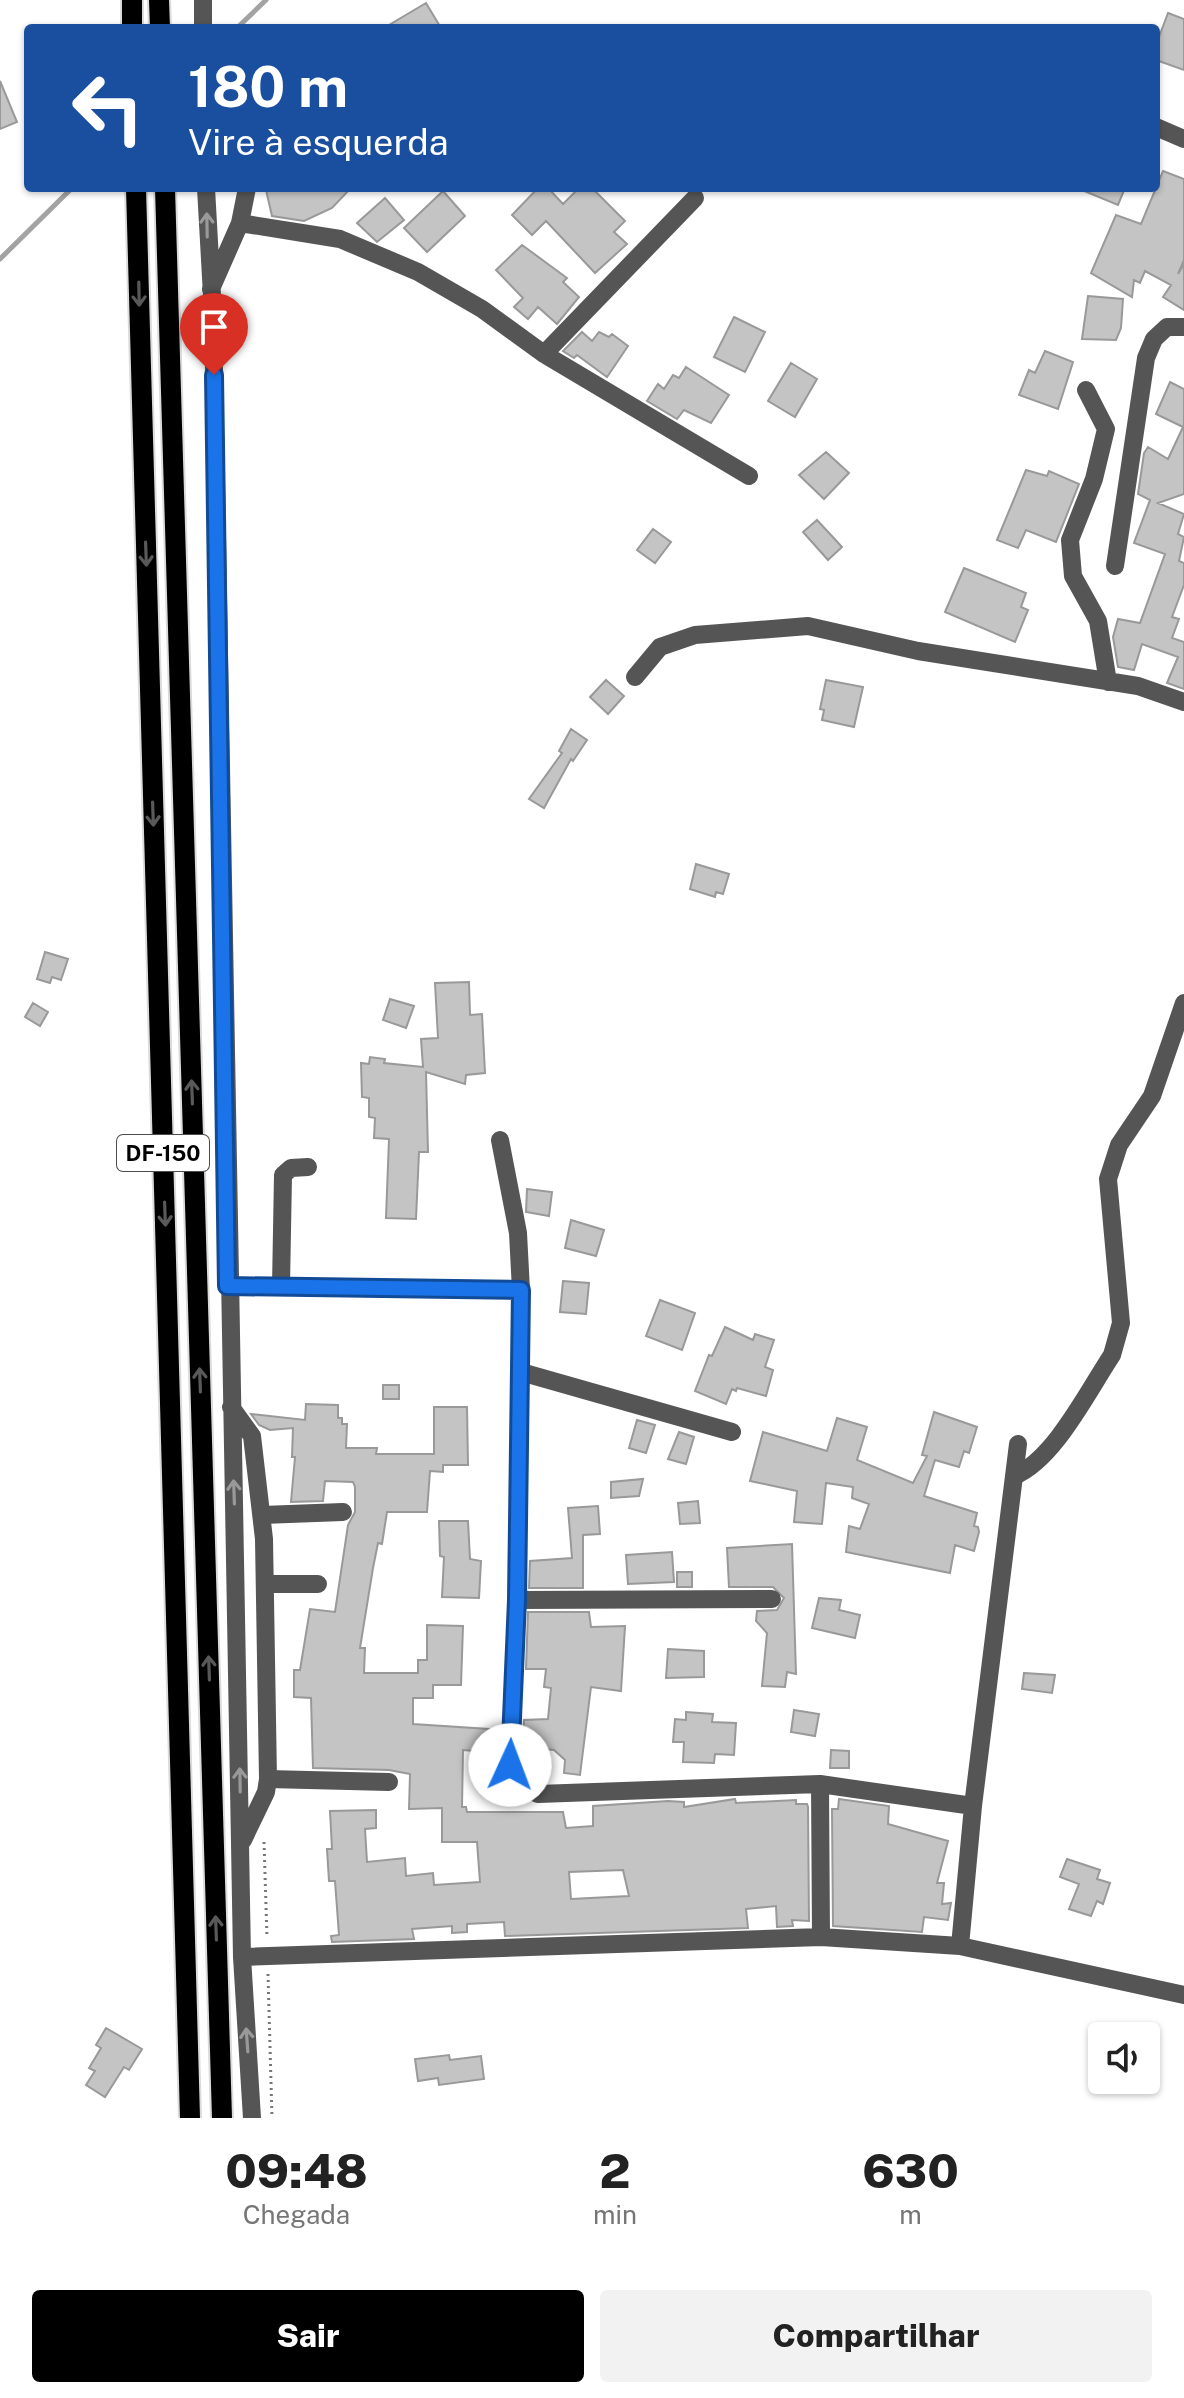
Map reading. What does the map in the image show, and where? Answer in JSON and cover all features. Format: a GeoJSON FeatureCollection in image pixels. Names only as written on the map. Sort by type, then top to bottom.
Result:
{"type":"FeatureCollection","features":[{"type":"Feature","properties":{"kind":"main road"},"geometry":{"type":"LineString","coordinates":[[132,0],[132,24]]}},
{"type":"Feature","properties":{"kind":"main road"},"geometry":{"type":"LineString","coordinates":[[159,0],[160,24]]}},
{"type":"Feature","properties":{"kind":"main road","name":"DF-150"},"geometry":{"type":"LineString","coordinates":[[136,192],[190,2118]]}},
{"type":"Feature","properties":{"kind":"main road","name":"DF-150"},"geometry":{"type":"LineString","coordinates":[[165,192],[222,2118]]}},
{"type":"Feature","properties":{"kind":"street"},"geometry":{"type":"LineString","coordinates":[[203,0],[203,24]]}},
{"type":"Feature","properties":{"kind":"street"},"geometry":{"type":"LineString","coordinates":[[1160,129],[1184,139]]}},
{"type":"Feature","properties":{"kind":"street"},"geometry":{"type":"LineString","coordinates":[[206,192],[211,289],[227,1286],[242,1957],[252,2118]]}},
{"type":"Feature","properties":{"kind":"street"},"geometry":{"type":"LineString","coordinates":[[211,289],[240,223],[246,192]]}},
{"type":"Feature","properties":{"kind":"street"},"geometry":{"type":"LineString","coordinates":[[544,354],[695,198]]}},
{"type":"Feature","properties":{"kind":"street"},"geometry":{"type":"LineString","coordinates":[[240,223],[261,228],[310,231],[376,252],[482,309],[544,354],[749,476]]}},
{"type":"Feature","properties":{"kind":"street"},"geometry":{"type":"LineString","coordinates":[[1115,566],[1146,358],[1154,339],[1167,327],[1184,327]]}},
{"type":"Feature","properties":{"kind":"street"},"geometry":{"type":"LineString","coordinates":[[1086,390],[1106,429],[1094,479],[1070,540],[1073,576],[1098,621],[1108,682]]}},
{"type":"Feature","properties":{"kind":"street"},"geometry":{"type":"LineString","coordinates":[[635,677],[660,647],[695,635],[808,626],[918,651],[1138,686],[1184,702]]}},
{"type":"Feature","properties":{"kind":"street"},"geometry":{"type":"LineString","coordinates":[[1014,1476],[1038,1460],[1052,1444],[1112,1355],[1119,1339],[1121,1323],[1108,1179],[1119,1145],[1152,1096],[1184,1003]]}},
{"type":"Feature","properties":{"kind":"street"},"geometry":{"type":"LineString","coordinates":[[500,1140],[518,1233],[521,1290],[517,1600],[510,1765],[517,1785],[538,1794],[820,1784],[973,1806]]}},
{"type":"Feature","properties":{"kind":"street"},"geometry":{"type":"LineString","coordinates":[[281,1286],[283,1175],[291,1168],[308,1167]]}},
{"type":"Feature","properties":{"kind":"street"},"geometry":{"type":"LineString","coordinates":[[227,1286],[521,1290]]}},
{"type":"Feature","properties":{"kind":"street"},"geometry":{"type":"LineString","coordinates":[[521,1372],[732,1432]]}},
{"type":"Feature","properties":{"kind":"street"},"geometry":{"type":"LineString","coordinates":[[231,1407],[252,1436],[262,1515],[265,1584],[268,1779],[266,1792],[240,1846]]}},
{"type":"Feature","properties":{"kind":"street"},"geometry":{"type":"LineString","coordinates":[[960,1946],[973,1806],[1018,1444]]}},
{"type":"Feature","properties":{"kind":"street"},"geometry":{"type":"LineString","coordinates":[[262,1515],[343,1512]]}},
{"type":"Feature","properties":{"kind":"street"},"geometry":{"type":"LineString","coordinates":[[235,1538],[264,1539]]}},
{"type":"Feature","properties":{"kind":"street"},"geometry":{"type":"LineString","coordinates":[[265,1584],[318,1584]]}},
{"type":"Feature","properties":{"kind":"street"},"geometry":{"type":"LineString","coordinates":[[517,1600],[772,1599]]}},
{"type":"Feature","properties":{"kind":"street"},"geometry":{"type":"LineString","coordinates":[[268,1779],[389,1782]]}},
{"type":"Feature","properties":{"kind":"street"},"geometry":{"type":"LineString","coordinates":[[820,1784],[821,1937]]}},
{"type":"Feature","properties":{"kind":"street"},"geometry":{"type":"LineString","coordinates":[[242,1957],[821,1937],[960,1946],[1184,1995]]}},
{"type":"Feature","properties":{"kind":"building"},"geometry":{"type":"Polygon","coordinates":[[[426,3],[439,24],[391,24],[426,3]]]}},
{"type":"Feature","properties":{"kind":"building"},"geometry":{"type":"Polygon","coordinates":[[[1168,13],[1184,19],[1184,70],[1160,61],[1160,34],[1168,13]]]}},
{"type":"Feature","properties":{"kind":"building"},"geometry":{"type":"Polygon","coordinates":[[[0,81],[17,122],[0,129],[0,81]]]}},
{"type":"Feature","properties":{"kind":"building"},"geometry":{"type":"Polygon","coordinates":[[[1163,171],[1184,179],[1184,260],[1178,274],[1184,264],[1184,310],[1163,297],[1171,285],[1145,271],[1140,283],[1134,280],[1132,297],[1091,273],[1116,215],[1141,224],[1154,192],[1160,192],[1163,171]]]}},
{"type":"Feature","properties":{"kind":"building"},"geometry":{"type":"Polygon","coordinates":[[[266,192],[347,192],[332,208],[304,221],[272,216],[266,192]]]}},
{"type":"Feature","properties":{"kind":"building"},"geometry":{"type":"Polygon","coordinates":[[[442,192],[465,216],[427,252],[404,228],[442,192]]]}},
{"type":"Feature","properties":{"kind":"building"},"geometry":{"type":"Polygon","coordinates":[[[534,192],[552,192],[563,204],[575,192],[596,192],[625,221],[614,232],[627,244],[595,273],[546,221],[532,235],[512,215],[534,192]]]}},
{"type":"Feature","properties":{"kind":"building"},"geometry":{"type":"Polygon","coordinates":[[[1087,192],[1123,192],[1118,205],[1087,192]]]}},
{"type":"Feature","properties":{"kind":"building"},"geometry":{"type":"Polygon","coordinates":[[[385,198],[404,220],[377,242],[357,223],[385,198]]]}},
{"type":"Feature","properties":{"kind":"building"},"geometry":{"type":"Polygon","coordinates":[[[522,245],[567,278],[563,282],[579,297],[557,324],[538,307],[528,319],[514,307],[523,298],[496,270],[522,245]]]}},
{"type":"Feature","properties":{"kind":"building"},"geometry":{"type":"Polygon","coordinates":[[[1088,296],[1123,299],[1121,328],[1116,340],[1082,339],[1088,296]]]}},
{"type":"Feature","properties":{"kind":"building"},"geometry":{"type":"Polygon","coordinates":[[[734,317],[765,332],[745,372],[714,357],[734,317]]]}},
{"type":"Feature","properties":{"kind":"building"},"geometry":{"type":"Polygon","coordinates":[[[582,332],[592,341],[599,332],[609,337],[612,334],[628,346],[607,377],[577,355],[574,358],[563,351],[582,332]]]}},
{"type":"Feature","properties":{"kind":"building"},"geometry":{"type":"Polygon","coordinates":[[[1045,351],[1073,362],[1058,409],[1019,395],[1029,370],[1035,373],[1045,351]]]}},
{"type":"Feature","properties":{"kind":"building"},"geometry":{"type":"Polygon","coordinates":[[[791,363],[817,379],[795,417],[768,401],[791,363]]]}},
{"type":"Feature","properties":{"kind":"building"},"geometry":{"type":"Polygon","coordinates":[[[686,367],[729,395],[711,423],[684,410],[677,419],[647,401],[658,384],[664,389],[673,375],[679,378],[686,367]]]}},
{"type":"Feature","properties":{"kind":"building"},"geometry":{"type":"Polygon","coordinates":[[[1170,382],[1184,389],[1184,494],[1158,503],[1184,514],[1178,534],[1184,537],[1179,561],[1184,563],[1184,585],[1172,617],[1179,619],[1172,638],[1184,642],[1184,689],[1167,683],[1178,657],[1142,644],[1134,670],[1118,667],[1113,637],[1118,619],[1140,623],[1165,554],[1134,543],[1150,500],[1138,494],[1144,453],[1148,447],[1168,459],[1183,427],[1156,414],[1170,382]]]}},
{"type":"Feature","properties":{"kind":"building"},"geometry":{"type":"Polygon","coordinates":[[[826,452],[849,473],[824,499],[799,475],[826,452]]]}},
{"type":"Feature","properties":{"kind":"building"},"geometry":{"type":"Polygon","coordinates":[[[1026,470],[1047,476],[1049,471],[1079,484],[1056,542],[1026,530],[1018,548],[997,540],[1026,470]]]}},
{"type":"Feature","properties":{"kind":"building"},"geometry":{"type":"Polygon","coordinates":[[[817,520],[842,547],[828,560],[803,532],[817,520]]]}},
{"type":"Feature","properties":{"kind":"building"},"geometry":{"type":"Polygon","coordinates":[[[653,529],[671,542],[655,563],[637,550],[653,529]]]}},
{"type":"Feature","properties":{"kind":"building"},"geometry":{"type":"Polygon","coordinates":[[[964,568],[1026,593],[1021,607],[1028,610],[1015,642],[945,612],[964,568]]]}},
{"type":"Feature","properties":{"kind":"building"},"geometry":{"type":"Polygon","coordinates":[[[606,680],[624,696],[608,714],[590,697],[606,680]]]}},
{"type":"Feature","properties":{"kind":"building"},"geometry":{"type":"Polygon","coordinates":[[[826,680],[863,687],[854,727],[822,720],[824,710],[820,709],[826,680]]]}},
{"type":"Feature","properties":{"kind":"building"},"geometry":{"type":"Polygon","coordinates":[[[571,729],[587,740],[573,761],[571,759],[544,808],[529,799],[562,753],[559,751],[571,729]]]}},
{"type":"Feature","properties":{"kind":"building"},"geometry":{"type":"Polygon","coordinates":[[[696,864],[729,874],[723,894],[716,892],[715,897],[690,889],[696,864]]]}},
{"type":"Feature","properties":{"kind":"building"},"geometry":{"type":"Polygon","coordinates":[[[45,952],[68,959],[61,980],[52,977],[50,983],[37,979],[45,952]]]}},
{"type":"Feature","properties":{"kind":"building"},"geometry":{"type":"Polygon","coordinates":[[[469,982],[470,1015],[482,1014],[485,1073],[466,1075],[465,1084],[426,1072],[428,1152],[419,1152],[416,1219],[386,1218],[389,1139],[374,1138],[375,1118],[369,1117],[369,1098],[362,1097],[361,1063],[369,1064],[370,1057],[385,1059],[384,1063],[423,1067],[421,1039],[438,1038],[435,983],[469,982]]]}},
{"type":"Feature","properties":{"kind":"building"},"geometry":{"type":"Polygon","coordinates":[[[390,999],[414,1006],[406,1028],[383,1020],[390,999]]]}},
{"type":"Feature","properties":{"kind":"building"},"geometry":{"type":"Polygon","coordinates":[[[33,1003],[48,1012],[40,1026],[25,1017],[33,1003]]]}},
{"type":"Feature","properties":{"kind":"building"},"geometry":{"type":"Polygon","coordinates":[[[527,1189],[552,1192],[549,1216],[526,1212],[527,1189]]]}},
{"type":"Feature","properties":{"kind":"building"},"geometry":{"type":"Polygon","coordinates":[[[571,1220],[604,1230],[596,1256],[565,1248],[571,1220]]]}},
{"type":"Feature","properties":{"kind":"building"},"geometry":{"type":"Polygon","coordinates":[[[563,1281],[589,1283],[586,1314],[560,1312],[563,1281]]]}},
{"type":"Feature","properties":{"kind":"building"},"geometry":{"type":"Polygon","coordinates":[[[660,1300],[695,1313],[682,1350],[646,1336],[660,1300]]]}},
{"type":"Feature","properties":{"kind":"building"},"geometry":{"type":"Polygon","coordinates":[[[725,1327],[753,1340],[755,1334],[774,1340],[765,1367],[773,1370],[766,1396],[732,1389],[726,1404],[695,1391],[709,1355],[712,1356],[725,1327]]]}},
{"type":"Feature","properties":{"kind":"building"},"geometry":{"type":"Polygon","coordinates":[[[383,1385],[399,1385],[399,1399],[383,1399],[383,1385]]]}},
{"type":"Feature","properties":{"kind":"building"},"geometry":{"type":"Polygon","coordinates":[[[306,1404],[338,1405],[338,1418],[342,1418],[342,1424],[347,1424],[346,1448],[377,1448],[376,1454],[434,1454],[434,1407],[467,1407],[468,1465],[443,1465],[443,1472],[430,1471],[427,1512],[387,1512],[382,1544],[378,1543],[373,1568],[360,1648],[365,1648],[364,1673],[418,1673],[418,1660],[427,1660],[427,1625],[463,1626],[461,1685],[433,1685],[433,1698],[413,1698],[413,1724],[489,1729],[487,1752],[463,1750],[462,1807],[466,1807],[467,1812],[563,1812],[566,1828],[593,1826],[593,1806],[668,1801],[684,1802],[684,1807],[735,1799],[736,1803],[796,1800],[796,1804],[807,1804],[808,1807],[809,1921],[792,1920],[793,1926],[777,1927],[776,1906],[746,1909],[748,1928],[505,1936],[504,1922],[467,1924],[467,1932],[452,1933],[452,1926],[412,1929],[414,1939],[332,1942],[331,1936],[339,1935],[335,1881],[329,1881],[327,1849],[332,1849],[330,1811],[376,1810],[376,1828],[365,1829],[367,1862],[405,1858],[406,1876],[433,1873],[434,1885],[480,1882],[477,1842],[442,1842],[442,1808],[409,1809],[410,1774],[389,1770],[313,1768],[311,1698],[294,1697],[294,1670],[300,1670],[310,1609],[335,1612],[348,1525],[355,1512],[355,1487],[353,1482],[325,1481],[323,1501],[291,1502],[295,1457],[292,1457],[293,1428],[270,1430],[259,1425],[251,1414],[305,1420],[306,1404]],[[623,1870],[569,1872],[571,1899],[629,1896],[623,1870]]]}},
{"type":"Feature","properties":{"kind":"building"},"geometry":{"type":"Polygon","coordinates":[[[934,1412],[977,1427],[969,1453],[964,1451],[959,1467],[935,1460],[924,1496],[977,1513],[974,1526],[978,1527],[979,1532],[974,1551],[955,1545],[950,1573],[846,1552],[849,1526],[860,1529],[869,1504],[852,1498],[853,1487],[826,1483],[822,1524],[794,1522],[797,1491],[750,1481],[763,1432],[827,1451],[837,1418],[867,1427],[857,1460],[913,1483],[927,1456],[922,1455],[934,1412]]]}},
{"type":"Feature","properties":{"kind":"building"},"geometry":{"type":"Polygon","coordinates":[[[637,1420],[655,1425],[646,1453],[629,1448],[637,1420]]]}},
{"type":"Feature","properties":{"kind":"building"},"geometry":{"type":"Polygon","coordinates":[[[679,1432],[694,1437],[686,1464],[668,1459],[679,1432]]]}},
{"type":"Feature","properties":{"kind":"building"},"geometry":{"type":"Polygon","coordinates":[[[643,1479],[639,1496],[611,1498],[611,1482],[643,1479]]]}},
{"type":"Feature","properties":{"kind":"building"},"geometry":{"type":"Polygon","coordinates":[[[698,1501],[700,1523],[680,1524],[678,1503],[698,1501]]]}},
{"type":"Feature","properties":{"kind":"building"},"geometry":{"type":"Polygon","coordinates":[[[598,1506],[600,1534],[583,1535],[583,1588],[529,1588],[530,1561],[572,1558],[568,1508],[598,1506]]]}},
{"type":"Feature","properties":{"kind":"building"},"geometry":{"type":"Polygon","coordinates":[[[439,1521],[468,1521],[470,1559],[481,1561],[479,1598],[442,1597],[444,1557],[440,1556],[439,1521]]]}},
{"type":"Feature","properties":{"kind":"building"},"geometry":{"type":"Polygon","coordinates":[[[792,1544],[796,1674],[787,1672],[785,1687],[762,1686],[767,1633],[756,1621],[757,1611],[777,1610],[784,1598],[773,1587],[729,1587],[727,1548],[792,1544]]]}},
{"type":"Feature","properties":{"kind":"building"},"geometry":{"type":"Polygon","coordinates":[[[672,1552],[674,1582],[628,1584],[626,1555],[672,1552]]]}},
{"type":"Feature","properties":{"kind":"building"},"geometry":{"type":"Polygon","coordinates":[[[677,1572],[692,1572],[692,1587],[677,1587],[677,1572]]]}},
{"type":"Feature","properties":{"kind":"building"},"geometry":{"type":"Polygon","coordinates":[[[819,1598],[841,1600],[839,1610],[860,1615],[855,1638],[812,1628],[819,1598]]]}},
{"type":"Feature","properties":{"kind":"building"},"geometry":{"type":"Polygon","coordinates":[[[528,1612],[589,1612],[591,1627],[625,1626],[621,1691],[591,1687],[580,1775],[564,1773],[565,1760],[554,1750],[523,1747],[524,1720],[548,1719],[551,1688],[544,1687],[546,1669],[526,1669],[528,1612]]]}},
{"type":"Feature","properties":{"kind":"building"},"geometry":{"type":"Polygon","coordinates":[[[668,1649],[704,1651],[704,1677],[666,1678],[668,1649]]]}},
{"type":"Feature","properties":{"kind":"building"},"geometry":{"type":"Polygon","coordinates":[[[1024,1673],[1055,1675],[1052,1693],[1022,1689],[1024,1673]]]}},
{"type":"Feature","properties":{"kind":"building"},"geometry":{"type":"Polygon","coordinates":[[[794,1710],[819,1714],[815,1736],[791,1732],[794,1710]]]}},
{"type":"Feature","properties":{"kind":"building"},"geometry":{"type":"Polygon","coordinates":[[[686,1712],[713,1714],[712,1722],[736,1723],[734,1755],[715,1754],[714,1763],[683,1762],[684,1742],[673,1742],[675,1719],[686,1720],[686,1712]]]}},
{"type":"Feature","properties":{"kind":"building"},"geometry":{"type":"Polygon","coordinates":[[[831,1750],[849,1751],[849,1768],[830,1768],[831,1750]]]}},
{"type":"Feature","properties":{"kind":"building"},"geometry":{"type":"Polygon","coordinates":[[[839,1799],[889,1806],[888,1824],[948,1841],[937,1883],[944,1883],[942,1904],[951,1903],[948,1920],[924,1917],[922,1932],[833,1926],[832,1809],[838,1809],[839,1799]]]}},
{"type":"Feature","properties":{"kind":"building"},"geometry":{"type":"Polygon","coordinates":[[[1067,1859],[1100,1870],[1097,1879],[1110,1883],[1103,1904],[1097,1901],[1091,1916],[1069,1909],[1079,1884],[1060,1877],[1067,1859]]]}},
{"type":"Feature","properties":{"kind":"building"},"geometry":{"type":"Polygon","coordinates":[[[106,2028],[142,2049],[129,2070],[124,2067],[105,2097],[86,2085],[95,2071],[89,2068],[101,2048],[96,2045],[106,2028]]]}},
{"type":"Feature","properties":{"kind":"building"},"geometry":{"type":"Polygon","coordinates":[[[449,2055],[450,2060],[481,2056],[484,2079],[439,2085],[438,2078],[418,2081],[415,2059],[449,2055]]]}},
{"type":"Feature","properties":{"kind":"waterway"},"geometry":{"type":"LineString","coordinates":[[241,24],[266,0]]}},
{"type":"Feature","properties":{"kind":"waterway"},"geometry":{"type":"LineString","coordinates":[[0,259],[68,192]]}},
{"type":"Feature","properties":{"kind":"route"},"geometry":{"type":"LineString","coordinates":[[214,375],[227,1286],[521,1290],[517,1600],[510,1765]]}}]}
